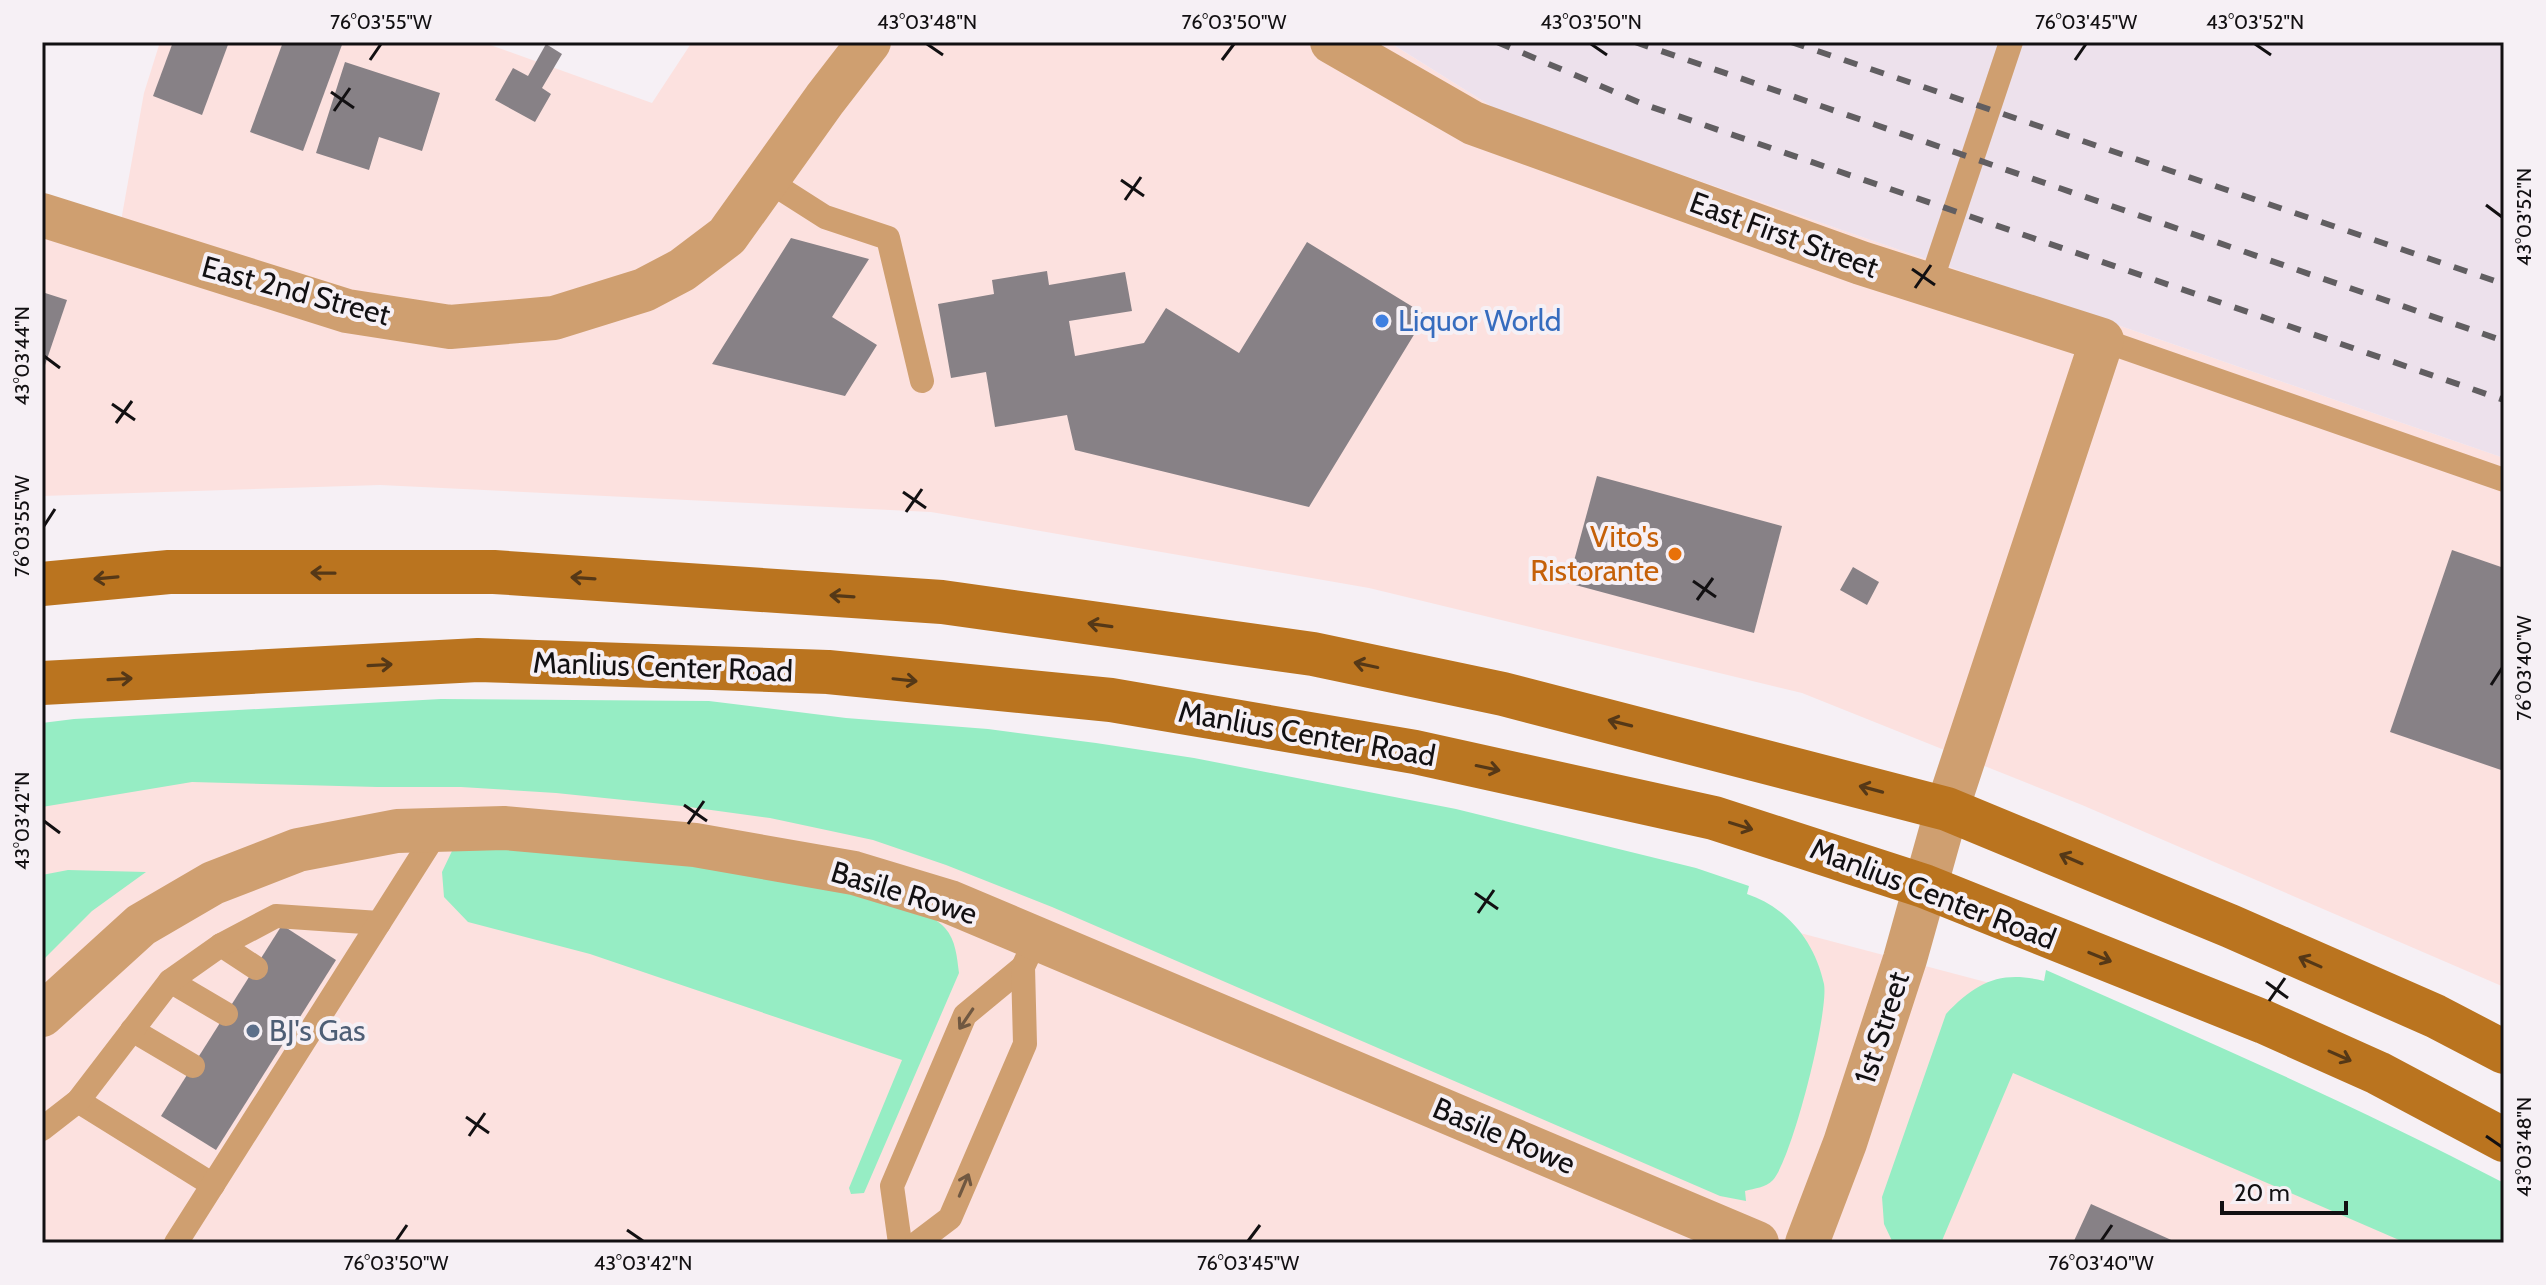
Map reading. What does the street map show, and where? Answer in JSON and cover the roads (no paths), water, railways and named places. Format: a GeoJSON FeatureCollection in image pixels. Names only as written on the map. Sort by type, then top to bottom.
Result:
{"type":"FeatureCollection","features":[{"type":"Feature","properties":{"kind":"main road"},"geometry":{"type":"LineString","coordinates":[[42,584],[169,572],[494,572],[942,602],[1328,657],[1615,721],[1947,809],[2230,926],[2435,1016],[2504,1052]]}},
{"type":"Feature","properties":{"kind":"main road","name":"Manlius Center Road"},"geometry":{"type":"LineString","coordinates":[[42,683],[478,660],[828,672],[1111,700],[1415,752],[1714,818],[1924,886],[2264,1022],[2378,1073],[2504,1140]]}},
{"type":"Feature","properties":{"kind":"street","name":"East 2nd Street"},"geometry":{"type":"LineString","coordinates":[[42,215],[347,311],[450,327],[554,318],[644,290],[682,270],[727,236],[869,42]]}},
{"type":"Feature","properties":{"kind":"street","name":"East First Street"},"geometry":{"type":"LineString","coordinates":[[1332,42],[1473,123],[1861,263],[2102,340]]}},
{"type":"Feature","properties":{"kind":"street"},"geometry":{"type":"LineString","coordinates":[[1947,809],[2102,340]]}},
{"type":"Feature","properties":{"kind":"street","name":"1st Street"},"geometry":{"type":"LineString","coordinates":[[1807,1243],[1845,1143],[1905,959],[1947,809]]}},
{"type":"Feature","properties":{"kind":"street","name":"Basile Rowe"},"geometry":{"type":"LineString","coordinates":[[42,1015],[141,925],[213,883],[298,850],[397,831],[504,828],[695,845],[854,873],[950,902],[1029,953],[1757,1243]]}},
{"type":"Feature","properties":{"kind":"lane"},"geometry":{"type":"LineString","coordinates":[[1930,285],[2011,42]]}},
{"type":"Feature","properties":{"kind":"lane"},"geometry":{"type":"LineString","coordinates":[[767,180],[825,217],[888,238],[922,381]]}},
{"type":"Feature","properties":{"kind":"lane"},"geometry":{"type":"LineString","coordinates":[[2102,340],[2504,480]]}},
{"type":"Feature","properties":{"kind":"lane"},"geometry":{"type":"LineString","coordinates":[[176,1243],[213,1185],[254,1104],[317,1006],[379,923],[438,830]]}},
{"type":"Feature","properties":{"kind":"lane"},"geometry":{"type":"LineString","coordinates":[[42,1129],[78,1101],[170,981],[221,945],[276,916],[379,923]]}},
{"type":"Feature","properties":{"kind":"lane"},"geometry":{"type":"LineString","coordinates":[[221,945],[256,968]]}},
{"type":"Feature","properties":{"kind":"lane"},"geometry":{"type":"LineString","coordinates":[[900,1243],[892,1186],[965,1015],[1029,953]]}},
{"type":"Feature","properties":{"kind":"lane"},"geometry":{"type":"LineString","coordinates":[[917,1243],[950,1218],[1025,1044],[1029,953]]}},
{"type":"Feature","properties":{"kind":"lane"},"geometry":{"type":"LineString","coordinates":[[170,981],[226,1014]]}},
{"type":"Feature","properties":{"kind":"lane"},"geometry":{"type":"LineString","coordinates":[[132,1030],[193,1066]]}},
{"type":"Feature","properties":{"kind":"lane"},"geometry":{"type":"LineString","coordinates":[[78,1101],[213,1185]]}},
{"type":"Feature","properties":{"kind":"railway"},"geometry":{"type":"LineString","coordinates":[[1497,42],[1643,104],[2504,400]]}},
{"type":"Feature","properties":{"kind":"railway"},"geometry":{"type":"LineString","coordinates":[[1635,42],[2504,341]]}},
{"type":"Feature","properties":{"kind":"railway"},"geometry":{"type":"LineString","coordinates":[[1791,42],[2504,284]]}},
{"type":"Feature","properties":{"kind":"place","name":"Liquor World"},"geometry":{"type":"Point","coordinates":[1382,321]}},
{"type":"Feature","properties":{"kind":"place","name":"Vito's Ristorante"},"geometry":{"type":"Point","coordinates":[1675,554]}},
{"type":"Feature","properties":{"kind":"place","name":"BJ's Gas"},"geometry":{"type":"Point","coordinates":[253,1031]}}]}
